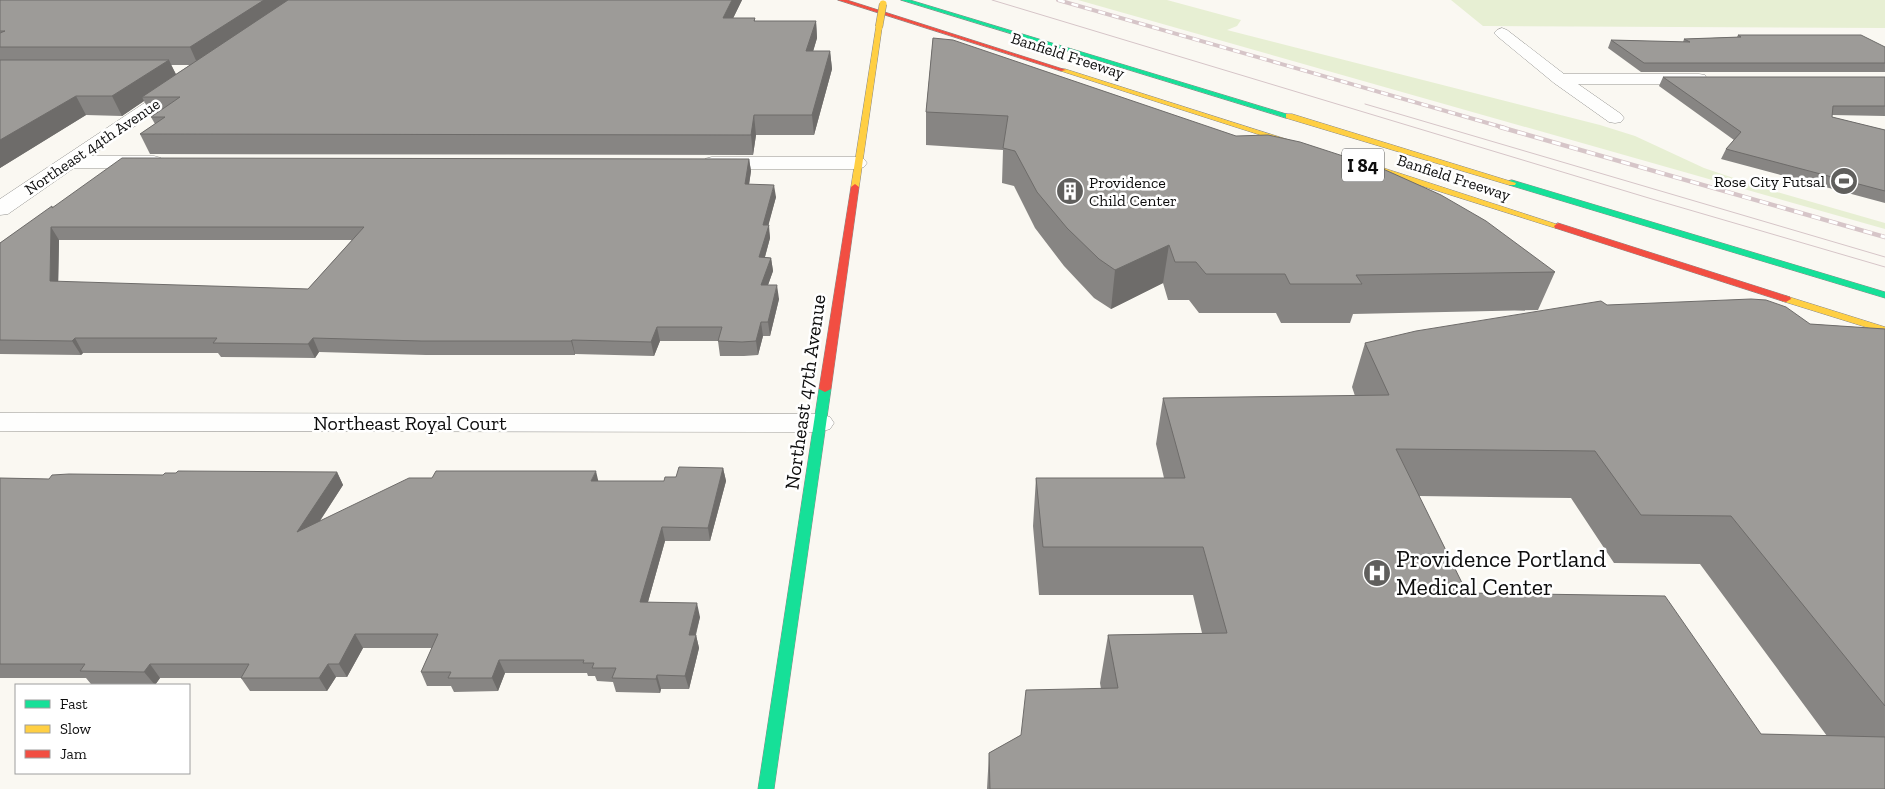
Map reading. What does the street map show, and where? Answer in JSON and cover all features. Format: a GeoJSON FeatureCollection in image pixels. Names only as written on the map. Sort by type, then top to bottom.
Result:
{"type":"FeatureCollection","features":[{"type":"Feature","properties":{"kind":"main road","name":"Banfield Freeway"},"geometry":{"type":"LineString","coordinates":[[841,0],[1317,150]]}},
{"type":"Feature","properties":{"kind":"main road","name":"Northeast 47th Avenue"},"geometry":{"type":"LineString","coordinates":[[766,789],[878,27],[884,0]]}},
{"type":"Feature","properties":{"kind":"main road","name":"Banfield Freeway"},"geometry":{"type":"LineString","coordinates":[[904,0],[1885,295]]}},
{"type":"Feature","properties":{"kind":"main road"},"geometry":{"type":"LineString","coordinates":[[942,0],[952,14]]}},
{"type":"Feature","properties":{"kind":"main road","name":"Banfield Freeway"},"geometry":{"type":"LineString","coordinates":[[1355,162],[1885,330]]}},
{"type":"Feature","properties":{"kind":"street"},"geometry":{"type":"LineString","coordinates":[[1502,33],[1615,118]]}},
{"type":"Feature","properties":{"kind":"street","name":"Northeast 44th Avenue"},"geometry":{"type":"LineString","coordinates":[[0,209],[195,77]]}},
{"type":"Feature","properties":{"kind":"street"},"geometry":{"type":"LineString","coordinates":[[1560,78],[1718,79]]}},
{"type":"Feature","properties":{"kind":"street"},"geometry":{"type":"LineString","coordinates":[[70,162],[169,162]]}},
{"type":"Feature","properties":{"kind":"street"},"geometry":{"type":"LineString","coordinates":[[692,163],[858,163]]}},
{"type":"Feature","properties":{"kind":"street","name":"Northeast Royal Court"},"geometry":{"type":"LineString","coordinates":[[0,422],[820,423]]}},
{"type":"Feature","properties":{"kind":"green space"},"geometry":{"type":"Polygon","coordinates":[[[1078,0],[1167,0],[1241,20],[1237,26],[1227,30],[1600,125],[1635,136],[1704,168],[1763,188],[1885,223],[1885,229],[1078,0]]]}},
{"type":"Feature","properties":{"kind":"green space"},"geometry":{"type":"Polygon","coordinates":[[[1451,0],[1885,0],[1885,28],[1483,26],[1451,0]]]}},
{"type":"Feature","properties":{"kind":"building"},"geometry":{"type":"Polygon","coordinates":[[[0,0],[264,0],[190,47],[0,47],[0,33],[5,31],[0,31],[0,0]]]}},
{"type":"Feature","properties":{"kind":"building"},"geometry":{"type":"Polygon","coordinates":[[[288,0],[732,0],[723,18],[755,18],[754,21],[816,21],[806,51],[830,51],[812,115],[754,115],[751,135],[140,134],[165,117],[151,117],[180,97],[142,97],[288,0]]]}},
{"type":"Feature","properties":{"kind":"building"},"geometry":{"type":"Polygon","coordinates":[[[1738,35],[1861,35],[1885,47],[1885,63],[1644,63],[1611,40],[1690,42],[1684,39],[1741,37],[1738,35]]]}},
{"type":"Feature","properties":{"kind":"building"},"geometry":{"type":"Polygon","coordinates":[[[933,38],[953,40],[1236,136],[1268,135],[1300,142],[1383,169],[1441,195],[1486,221],[1555,272],[1356,275],[1362,284],[1290,284],[1285,274],[1206,274],[1196,262],[1175,262],[1169,245],[1115,270],[1099,259],[1067,228],[1037,192],[1015,151],[1003,148],[1008,116],[926,112],[933,38]]]}},
{"type":"Feature","properties":{"kind":"building"},"geometry":{"type":"Polygon","coordinates":[[[0,60],[169,60],[112,96],[76,96],[0,140],[0,60]]]}},
{"type":"Feature","properties":{"kind":"building"},"geometry":{"type":"Polygon","coordinates":[[[1663,77],[1885,77],[1885,106],[1833,106],[1832,117],[1885,130],[1885,191],[1726,149],[1741,132],[1663,77]]]}},
{"type":"Feature","properties":{"kind":"building"},"geometry":{"type":"Polygon","coordinates":[[[122,158],[749,159],[745,184],[774,185],[763,225],[769,225],[759,257],[771,258],[761,285],[777,285],[768,322],[761,322],[756,341],[742,342],[718,341],[722,327],[657,327],[651,342],[572,340],[421,341],[313,338],[308,344],[213,343],[217,338],[75,338],[72,341],[0,340],[0,243],[52,206],[52,208],[122,158]],[[51,227],[50,281],[308,289],[364,227],[51,227]]]}},
{"type":"Feature","properties":{"kind":"building","name":"Providence Portland Medical Center"},"geometry":{"type":"Polygon","coordinates":[[[1766,300],[1786,307],[1810,324],[1885,329],[1885,706],[1731,516],[1641,515],[1595,451],[1396,449],[1467,593],[1665,596],[1761,734],[1885,737],[1885,789],[990,789],[989,753],[1021,735],[1026,690],[1118,688],[1108,635],[1227,633],[1203,547],[1043,547],[1036,478],[1185,478],[1163,398],[1389,395],[1365,343],[1416,331],[1601,301],[1607,305],[1766,300]]]}},
{"type":"Feature","properties":{"kind":"building"},"geometry":{"type":"Polygon","coordinates":[[[679,467],[723,468],[708,528],[662,527],[640,602],[697,603],[689,635],[696,635],[685,676],[657,675],[656,679],[612,678],[616,668],[592,668],[594,663],[583,663],[584,660],[499,660],[492,678],[448,678],[451,672],[421,672],[438,634],[355,634],[339,664],[328,664],[319,678],[241,678],[249,664],[150,664],[144,672],[80,671],[85,664],[0,664],[0,478],[49,479],[52,475],[69,474],[163,475],[178,471],[337,472],[297,532],[409,478],[432,478],[436,471],[596,471],[591,481],[664,481],[665,477],[676,477],[679,467]]]}},
{"type":"Feature","properties":{"kind":"tram line"},"geometry":{"type":"LineString","coordinates":[[992,0],[1652,199],[1885,267]]}},
{"type":"Feature","properties":{"kind":"tram line"},"geometry":{"type":"LineString","coordinates":[[1365,104],[1885,257]]}},
{"type":"Feature","properties":{"kind":"railway"},"geometry":{"type":"LineString","coordinates":[[1058,0],[1505,128]]}},
{"type":"Feature","properties":{"kind":"railway"},"geometry":{"type":"LineString","coordinates":[[1500,127],[1885,237]]}},
{"type":"Feature","properties":{"kind":"traffic: fast"},"geometry":{"type":"LineString","coordinates":[[904,0],[1289,116]]}},
{"type":"Feature","properties":{"kind":"traffic: fast"},"geometry":{"type":"LineString","coordinates":[[1512,183],[1885,295]]}},
{"type":"Feature","properties":{"kind":"traffic: fast"},"geometry":{"type":"LineString","coordinates":[[766,789],[825,389]]}},
{"type":"Feature","properties":{"kind":"traffic: slow"},"geometry":{"type":"LineString","coordinates":[[879,27],[883,4]]}},
{"type":"Feature","properties":{"kind":"traffic: slow"},"geometry":{"type":"LineString","coordinates":[[855,187],[879,27]]}},
{"type":"Feature","properties":{"kind":"traffic: slow"},"geometry":{"type":"LineString","coordinates":[[1063,70],[1307,147]]}},
{"type":"Feature","properties":{"kind":"traffic: slow"},"geometry":{"type":"LineString","coordinates":[[1289,116],[1512,183]]}},
{"type":"Feature","properties":{"kind":"traffic: slow"},"geometry":{"type":"LineString","coordinates":[[1365,165],[1558,226]]}},
{"type":"Feature","properties":{"kind":"traffic: slow"},"geometry":{"type":"LineString","coordinates":[[1786,299],[1885,330]]}},
{"type":"Feature","properties":{"kind":"traffic: jam"},"geometry":{"type":"LineString","coordinates":[[841,0],[1063,70]]}},
{"type":"Feature","properties":{"kind":"traffic: jam"},"geometry":{"type":"LineString","coordinates":[[825,389],[855,187]]}},
{"type":"Feature","properties":{"kind":"traffic: jam"},"geometry":{"type":"LineString","coordinates":[[1558,226],[1786,299]]}},
{"type":"Feature","properties":{"kind":"place","name":"Rose City Futsal"},"geometry":{"type":"Point","coordinates":[1844,181]}},
{"type":"Feature","properties":{"kind":"place","name":"Providence Child Center"},"geometry":{"type":"Point","coordinates":[1070,191]}},
{"type":"Feature","properties":{"kind":"place","name":"Providence Portland Medical Center"},"geometry":{"type":"Point","coordinates":[1377,573]}}]}
